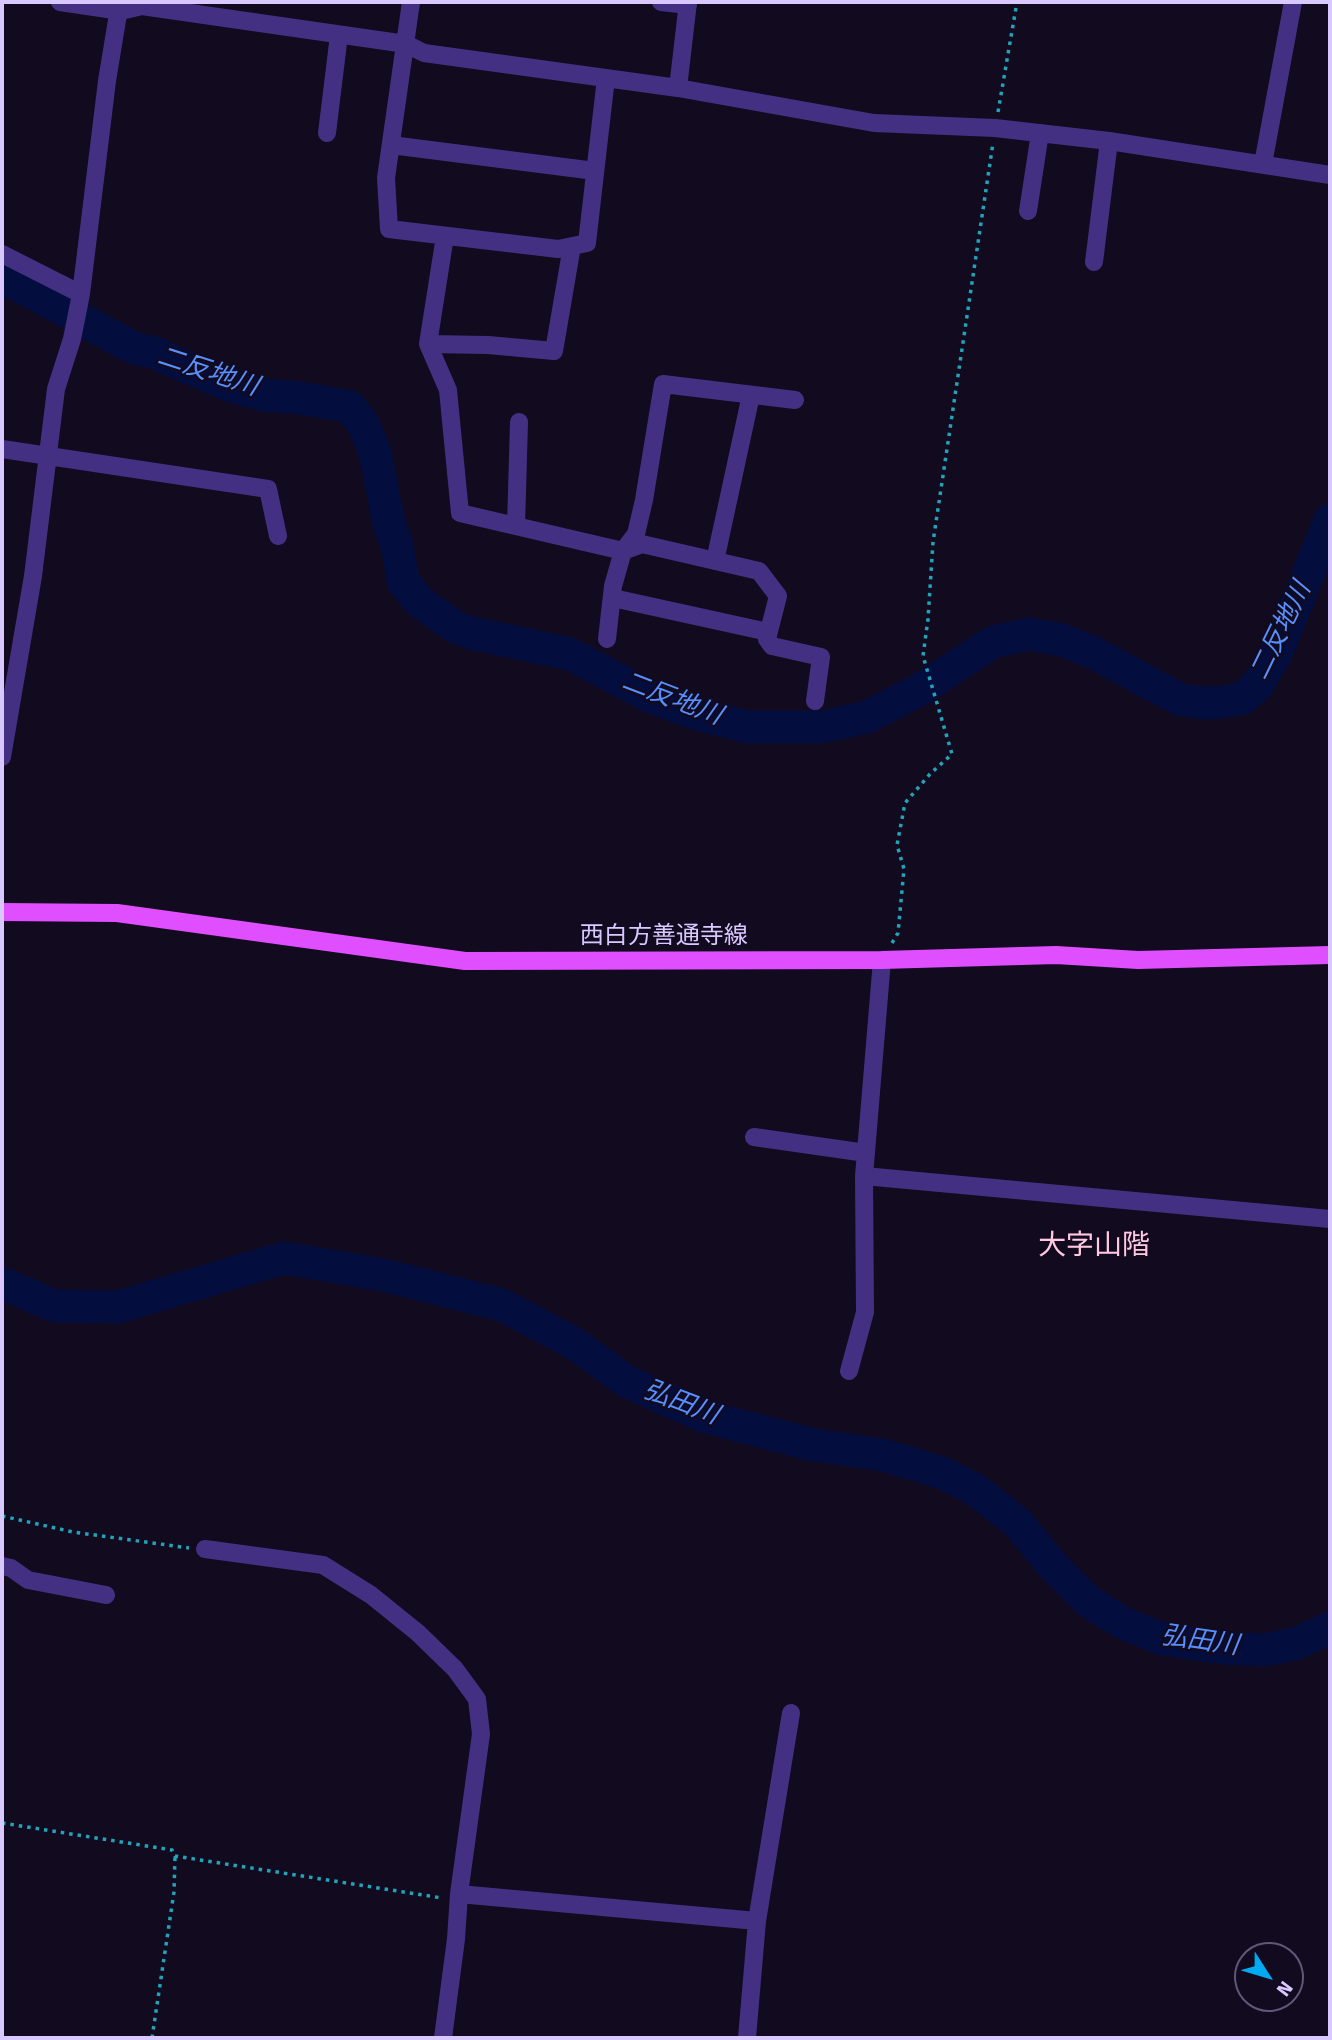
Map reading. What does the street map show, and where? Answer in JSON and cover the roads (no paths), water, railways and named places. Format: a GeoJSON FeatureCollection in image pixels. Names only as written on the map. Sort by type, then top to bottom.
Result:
{"type":"FeatureCollection","features":[{"type":"Feature","properties":{"kind":"main road","name":"西白方善通寺線"},"geometry":{"type":"LineString","coordinates":[[2,912],[117,913],[465,961],[882,960],[1056,955],[1138,960],[1330,955]]}},
{"type":"Feature","properties":{"kind":"street"},"geometry":{"type":"LineString","coordinates":[[60,2],[142,6],[339,34],[406,44],[424,52],[678,88],[874,123],[995,128],[1109,141],[1330,175]]}},
{"type":"Feature","properties":{"kind":"street"},"geometry":{"type":"LineString","coordinates":[[411,2],[386,178],[389,229],[558,248],[587,243],[606,78]]}},
{"type":"Feature","properties":{"kind":"street"},"geometry":{"type":"LineString","coordinates":[[661,2],[688,4],[678,88]]}},
{"type":"Feature","properties":{"kind":"street"},"geometry":{"type":"LineString","coordinates":[[1263,164],[1293,2]]}},
{"type":"Feature","properties":{"kind":"street"},"geometry":{"type":"LineString","coordinates":[[2,757],[33,576],[56,389],[72,339],[80,295],[107,80],[120,6]]}},
{"type":"Feature","properties":{"kind":"street"},"geometry":{"type":"LineString","coordinates":[[327,133],[339,34]]}},
{"type":"Feature","properties":{"kind":"street"},"geometry":{"type":"LineString","coordinates":[[1028,211],[1040,134]]}},
{"type":"Feature","properties":{"kind":"street"},"geometry":{"type":"LineString","coordinates":[[1094,262],[1109,141]]}},
{"type":"Feature","properties":{"kind":"street"},"geometry":{"type":"LineString","coordinates":[[391,145],[595,171]]}},
{"type":"Feature","properties":{"kind":"street"},"geometry":{"type":"LineString","coordinates":[[445,236],[428,344],[448,390],[460,513],[623,551],[642,544],[759,571],[778,596],[767,639],[772,646],[821,657],[815,701]]}},
{"type":"Feature","properties":{"kind":"street"},"geometry":{"type":"LineString","coordinates":[[428,344],[488,345],[554,351],[572,246]]}},
{"type":"Feature","properties":{"kind":"street"},"geometry":{"type":"LineString","coordinates":[[2,254],[80,295]]}},
{"type":"Feature","properties":{"kind":"street"},"geometry":{"type":"LineString","coordinates":[[607,639],[613,586],[623,551],[636,534],[644,500],[663,384],[795,400]]}},
{"type":"Feature","properties":{"kind":"street"},"geometry":{"type":"LineString","coordinates":[[715,561],[751,395]]}},
{"type":"Feature","properties":{"kind":"street"},"geometry":{"type":"LineString","coordinates":[[516,526],[519,422]]}},
{"type":"Feature","properties":{"kind":"street"},"geometry":{"type":"LineString","coordinates":[[2,449],[268,489],[278,536]]}},
{"type":"Feature","properties":{"kind":"street"},"geometry":{"type":"LineString","coordinates":[[613,598],[768,632]]}},
{"type":"Feature","properties":{"kind":"street"},"geometry":{"type":"LineString","coordinates":[[849,1371],[865,1312],[864,1176],[882,960]]}},
{"type":"Feature","properties":{"kind":"street"},"geometry":{"type":"LineString","coordinates":[[754,1137],[866,1153]]}},
{"type":"Feature","properties":{"kind":"street"},"geometry":{"type":"LineString","coordinates":[[864,1176],[1330,1219]]}},
{"type":"Feature","properties":{"kind":"street"},"geometry":{"type":"LineString","coordinates":[[205,1549],[323,1565],[371,1595],[418,1633],[455,1669],[477,1699],[481,1734],[458,1897],[456,1939],[443,2038]]}},
{"type":"Feature","properties":{"kind":"street"},"geometry":{"type":"LineString","coordinates":[[2,1566],[11,1568],[26,1588],[106,1595]]}},
{"type":"Feature","properties":{"kind":"street"},"geometry":{"type":"LineString","coordinates":[[747,2038],[757,1921],[791,1713]]}},
{"type":"Feature","properties":{"kind":"street"},"geometry":{"type":"LineString","coordinates":[[458,1897],[757,1921]]}},
{"type":"Feature","properties":{"kind":"waterway","name":"二反地川"},"geometry":{"type":"LineString","coordinates":[[2,279],[134,348],[155,353],[228,385],[264,395],[301,398],[350,407],[363,424],[375,452],[403,581],[420,602],[454,626],[471,633],[570,654],[649,696],[697,714],[748,727],[822,727],[867,717],[921,689],[993,642],[1029,634],[1062,640],[1096,654],[1181,700],[1204,703],[1243,698],[1257,686],[1278,649],[1330,520]]}},
{"type":"Feature","properties":{"kind":"waterway","name":"弘田川"},"geometry":{"type":"LineString","coordinates":[[2,1283],[54,1306],[118,1307],[284,1258],[383,1275],[502,1305],[575,1344],[626,1381],[703,1416],[813,1445],[883,1455],[942,1473],[976,1490],[1018,1523],[1053,1566],[1089,1602],[1123,1623],[1162,1639],[1222,1648],[1264,1650],[1295,1644],[1330,1628]]}},
{"type":"Feature","properties":{"kind":"district","name":"大字山階"},"geometry":{"type":"Point","coordinates":[1094,1246]}}]}
